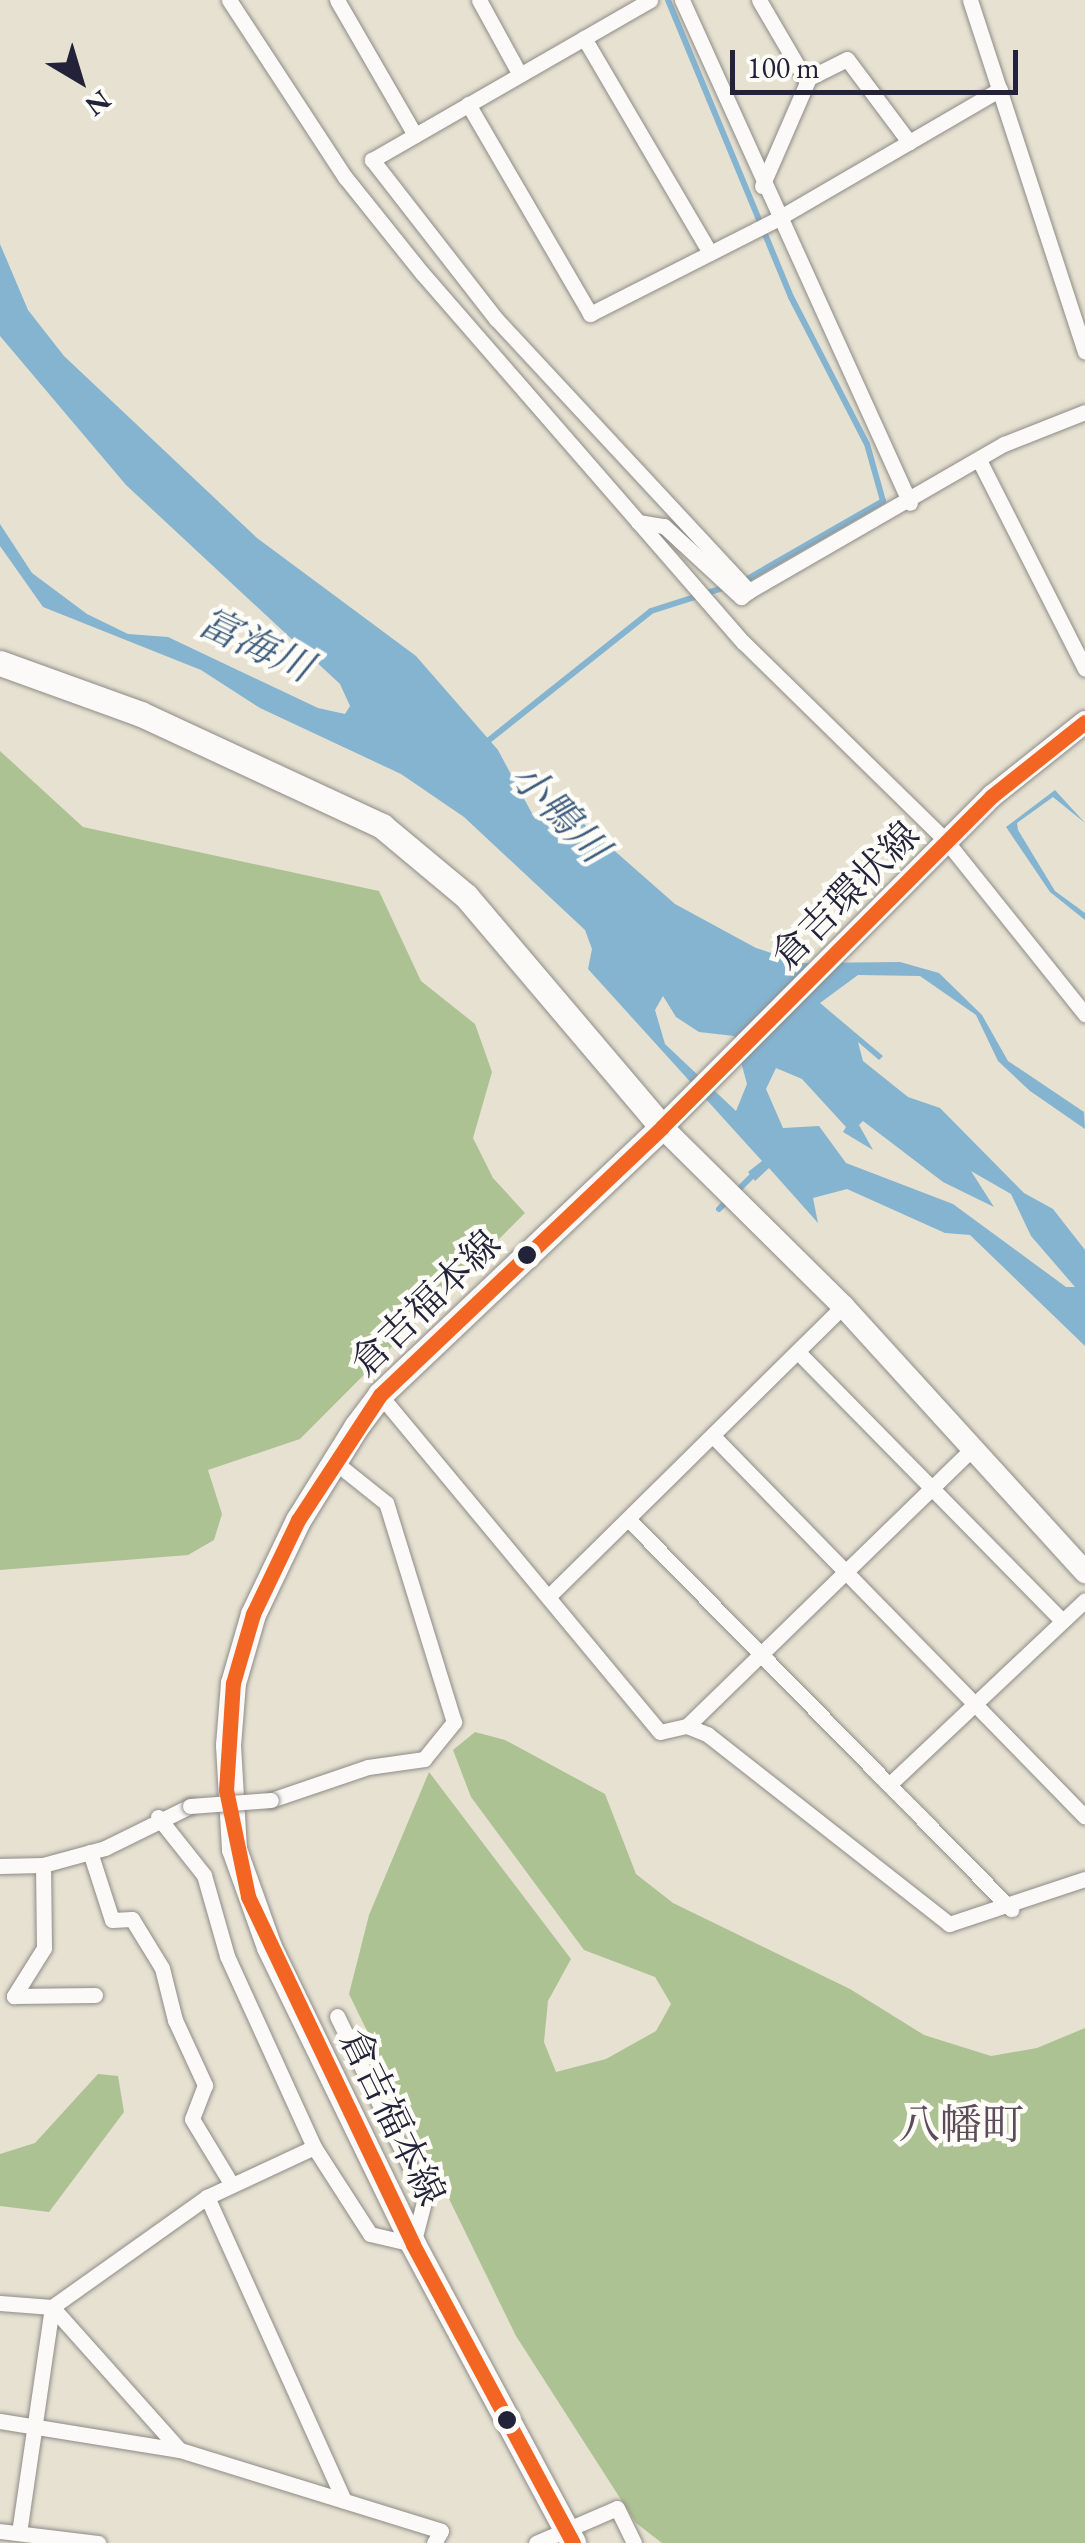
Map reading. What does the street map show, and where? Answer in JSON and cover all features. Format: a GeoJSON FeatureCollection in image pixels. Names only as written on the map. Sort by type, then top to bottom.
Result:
{"type":"FeatureCollection","features":[{"type":"Feature","properties":{"kind":"main road"},"geometry":{"type":"LineString","coordinates":[[0,664],[141,714],[382,826],[466,896],[662,1127]]}},
{"type":"Feature","properties":{"kind":"main road","name":"倉吉福本線"},"geometry":{"type":"LineString","coordinates":[[568,2534],[413,2244],[255,1913],[234,1849],[226,1790],[234,1683],[254,1614],[298,1520],[380,1395],[662,1127]]}},
{"type":"Feature","properties":{"kind":"street"},"geometry":{"type":"LineString","coordinates":[[229,0],[356,191],[744,643],[947,842],[1085,1014]]}},
{"type":"Feature","properties":{"kind":"street"},"geometry":{"type":"LineString","coordinates":[[337,0],[415,135]]}},
{"type":"Feature","properties":{"kind":"street"},"geometry":{"type":"LineString","coordinates":[[478,0],[520,75]]}},
{"type":"Feature","properties":{"kind":"street"},"geometry":{"type":"LineString","coordinates":[[650,0],[622,7],[584,38],[372,160],[496,318],[749,591]]}},
{"type":"Feature","properties":{"kind":"street"},"geometry":{"type":"LineString","coordinates":[[682,0],[762,186],[910,503]]}},
{"type":"Feature","properties":{"kind":"street"},"geometry":{"type":"LineString","coordinates":[[759,0],[807,82]]}},
{"type":"Feature","properties":{"kind":"street"},"geometry":{"type":"LineString","coordinates":[[970,0],[1085,352]]}},
{"type":"Feature","properties":{"kind":"street"},"geometry":{"type":"LineString","coordinates":[[584,38],[710,252]]}},
{"type":"Feature","properties":{"kind":"street"},"geometry":{"type":"LineString","coordinates":[[762,186],[807,82],[847,59],[908,142]]}},
{"type":"Feature","properties":{"kind":"street"},"geometry":{"type":"LineString","coordinates":[[468,104],[590,314],[777,219],[1000,89]]}},
{"type":"Feature","properties":{"kind":"street"},"geometry":{"type":"LineString","coordinates":[[638,522],[664,526],[741,596],[910,503],[979,460],[1085,412]]}},
{"type":"Feature","properties":{"kind":"street"},"geometry":{"type":"LineString","coordinates":[[979,460],[1085,669]]}},
{"type":"Feature","properties":{"kind":"street","name":"倉吉環状線"},"geometry":{"type":"LineString","coordinates":[[662,1127],[992,796],[1085,722]]}},
{"type":"Feature","properties":{"kind":"street"},"geometry":{"type":"LineString","coordinates":[[662,1127],[844,1306],[1085,1572]]}},
{"type":"Feature","properties":{"kind":"street"},"geometry":{"type":"LineString","coordinates":[[548,1597],[844,1306]]}},
{"type":"Feature","properties":{"kind":"street"},"geometry":{"type":"LineString","coordinates":[[798,1353],[1062,1621]]}},
{"type":"Feature","properties":{"kind":"street"},"geometry":{"type":"LineString","coordinates":[[380,1395],[660,1732],[687,1726],[973,1448]]}},
{"type":"Feature","properties":{"kind":"street"},"geometry":{"type":"LineString","coordinates":[[713,1436],[1085,1818]]}},
{"type":"Feature","properties":{"kind":"street"},"geometry":{"type":"LineString","coordinates":[[0,1866],[43,1866],[90,1852],[158,1817],[190,1806],[271,1800],[368,1767],[424,1760],[454,1722],[386,1503],[336,1463]]}},
{"type":"Feature","properties":{"kind":"street"},"geometry":{"type":"LineString","coordinates":[[628,1519],[764,1651],[1011,1908]]}},
{"type":"Feature","properties":{"kind":"street"},"geometry":{"type":"LineString","coordinates":[[892,1782],[1085,1600]]}},
{"type":"Feature","properties":{"kind":"street"},"geometry":{"type":"LineString","coordinates":[[687,1726],[707,1734],[949,1924],[1011,1908],[1085,1879]]}},
{"type":"Feature","properties":{"kind":"street"},"geometry":{"type":"LineString","coordinates":[[158,1817],[204,1875],[227,1956],[314,2147],[370,2234],[413,2244],[425,2198],[336,2016]]}},
{"type":"Feature","properties":{"kind":"street"},"geometry":{"type":"LineString","coordinates":[[90,1852],[112,1920],[132,1919],[162,1968],[175,2020],[205,2086],[192,2119],[232,2185]]}},
{"type":"Feature","properties":{"kind":"street"},"geometry":{"type":"LineString","coordinates":[[43,1866],[44,1948],[14,1996],[95,1995]]}},
{"type":"Feature","properties":{"kind":"street"},"geometry":{"type":"LineString","coordinates":[[0,2304],[52,2307],[207,2197],[314,2147]]}},
{"type":"Feature","properties":{"kind":"street"},"geometry":{"type":"LineString","coordinates":[[207,2197],[344,2501]]}},
{"type":"Feature","properties":{"kind":"street"},"geometry":{"type":"LineString","coordinates":[[19,2533],[52,2307]]}},
{"type":"Feature","properties":{"kind":"street"},"geometry":{"type":"LineString","coordinates":[[52,2307],[180,2450]]}},
{"type":"Feature","properties":{"kind":"street"},"geometry":{"type":"LineString","coordinates":[[0,2420],[180,2450],[441,2531],[434,2543]]}},
{"type":"Feature","properties":{"kind":"street"},"geometry":{"type":"LineString","coordinates":[[536,2543],[568,2534],[617,2508],[634,2543]]}},
{"type":"Feature","properties":{"kind":"street"},"geometry":{"type":"LineString","coordinates":[[0,2531],[98,2543]]}},
{"type":"Feature","properties":{"kind":"green space"},"geometry":{"type":"Polygon","coordinates":[[[0,751],[83,827],[379,891],[421,981],[475,1024],[492,1072],[473,1138],[493,1178],[525,1213],[300,1439],[208,1470],[222,1514],[214,1540],[188,1555],[0,1570],[0,751]]]}},
{"type":"Feature","properties":{"kind":"green space"},"geometry":{"type":"Polygon","coordinates":[[[475,1732],[505,1740],[605,1794],[636,1874],[673,1903],[850,1989],[924,2035],[991,2056],[1037,2048],[1085,2028],[1085,2543],[662,2543],[636,2523],[516,2336],[349,1994],[369,1915],[429,1772],[571,1959],[548,2001],[544,2042],[556,2072],[606,2059],[656,2031],[671,2004],[655,1977],[584,1950],[471,1797],[453,1750],[475,1732]]]}},
{"type":"Feature","properties":{"kind":"green space"},"geometry":{"type":"Polygon","coordinates":[[[98,2074],[118,2076],[124,2112],[49,2212],[0,2206],[0,2154],[35,2143],[98,2074]]]}},
{"type":"Feature","properties":{"kind":"water","name":"小鴨川"},"geometry":{"type":"Polygon","coordinates":[[[0,244],[28,310],[64,356],[257,538],[416,656],[498,750],[535,819],[567,809],[675,904],[756,948],[803,963],[900,962],[939,973],[982,1015],[1008,1061],[1084,1112],[1085,1129],[1030,1091],[998,1061],[976,1015],[920,976],[858,975],[820,1003],[883,1056],[879,1060],[858,1042],[863,1061],[908,1097],[940,1108],[1024,1193],[1053,1209],[1085,1250],[1085,1346],[970,1235],[945,1233],[847,1189],[813,1198],[818,1223],[769,1168],[755,1181],[748,1172],[762,1161],[588,969],[592,949],[585,930],[464,817],[401,774],[260,708],[201,670],[43,607],[0,546],[0,524],[32,573],[87,614],[128,634],[168,637],[318,708],[345,714],[350,706],[340,684],[126,485],[0,336],[0,244]],[[663,996],[655,1010],[665,1044],[736,1111],[747,1084],[734,1036],[699,1032],[676,1017],[663,996]],[[776,1068],[766,1089],[783,1128],[819,1126],[846,1163],[953,1204],[1066,1287],[1075,1287],[1031,1236],[1011,1194],[971,1171],[994,1207],[943,1182],[863,1121],[859,1125],[873,1150],[843,1132],[846,1127],[802,1079],[776,1068]]]}},
{"type":"Feature","properties":{"kind":"water"},"geometry":{"type":"Polygon","coordinates":[[[1055,790],[1085,823],[1053,797],[1017,823],[1018,830],[1055,891],[1085,913],[1085,920],[1050,892],[1006,827],[1055,790]]]}},
{"type":"Feature","properties":{"kind":"waterway"},"geometry":{"type":"LineString","coordinates":[[668,0],[791,297],[867,444],[883,501],[742,582]]}},
{"type":"Feature","properties":{"kind":"waterway"},"geometry":{"type":"LineString","coordinates":[[484,744],[651,611],[726,587]]}},
{"type":"Feature","properties":{"kind":"waterway"},"geometry":{"type":"LineString","coordinates":[[719,1209],[757,1171]]}},
{"type":"Feature","properties":{"kind":"transit line"},"geometry":{"type":"LineString","coordinates":[[573,2543],[413,2244],[248,1896],[226,1790],[233,1683],[253,1614],[298,1520],[380,1395],[662,1127],[992,796],[1085,722]]}},
{"type":"Feature","properties":{"kind":"district","name":"八幡町"},"geometry":{"type":"Point","coordinates":[961,2125]}},
{"type":"Feature","properties":{"kind":"water label","name":"富海川"},"geometry":{"type":"Point","coordinates":[256,644]}}]}
